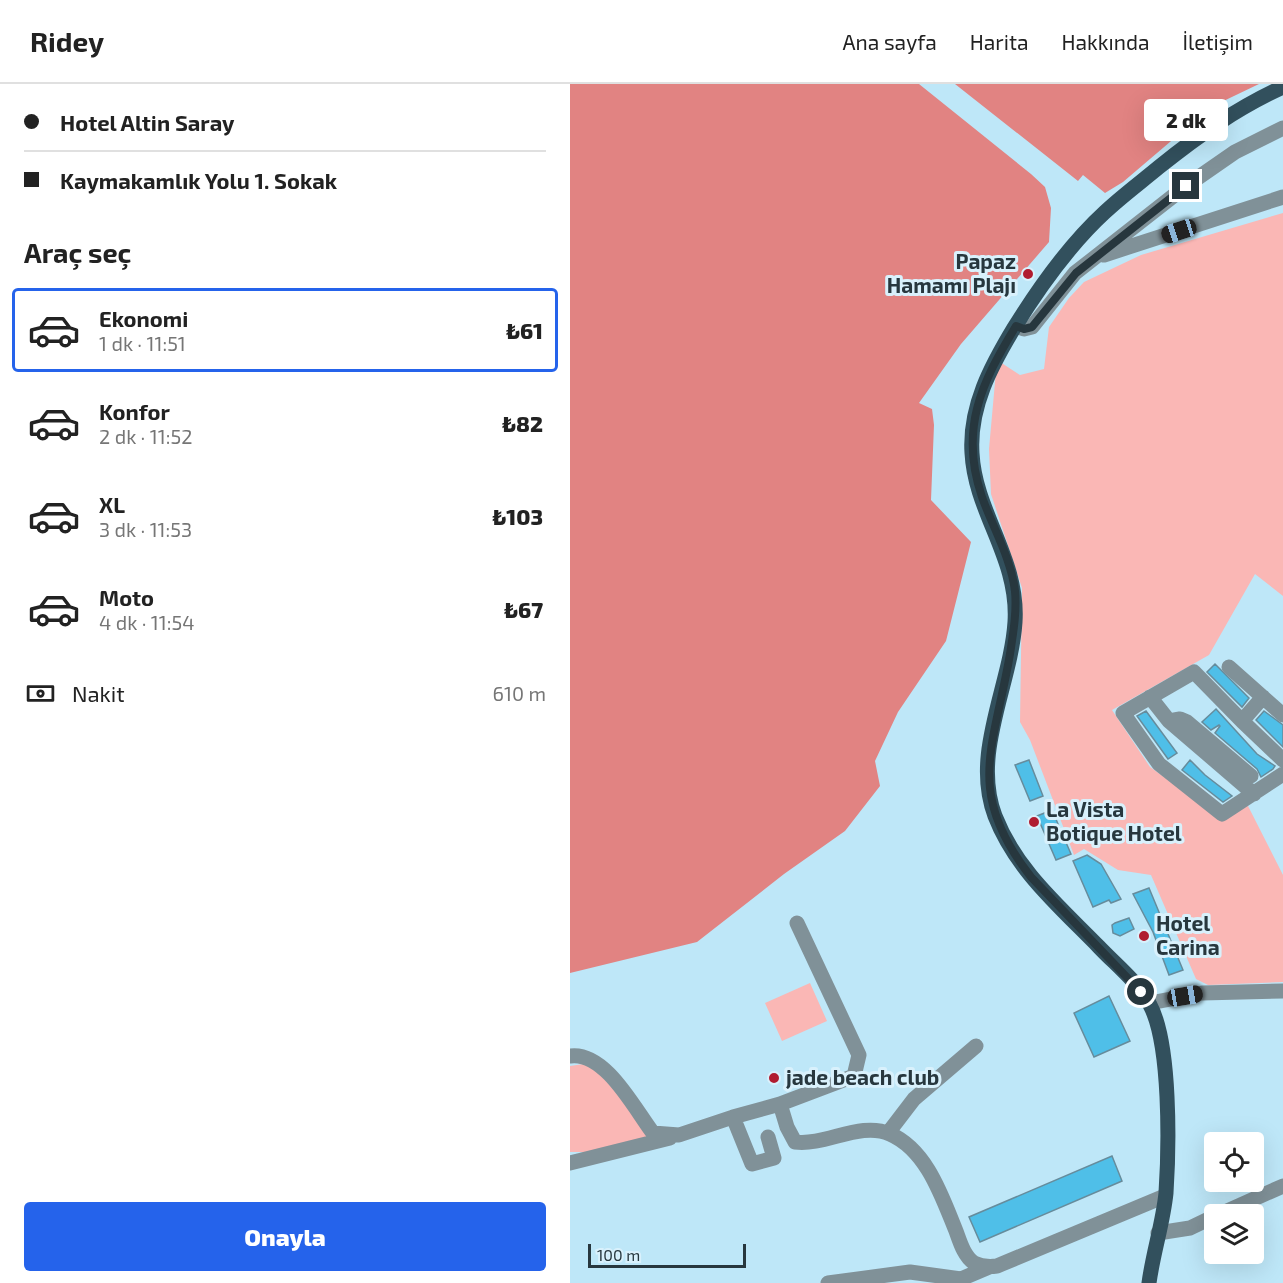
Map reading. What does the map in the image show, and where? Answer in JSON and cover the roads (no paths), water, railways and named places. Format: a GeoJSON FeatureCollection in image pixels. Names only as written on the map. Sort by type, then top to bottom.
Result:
{"type":"FeatureCollection","features":[{"type":"Feature","properties":{"kind":"main road"},"geometry":{"type":"LineString","coordinates":[[1149,1283],[1166,1196],[1165,1077],[1158,1025],[1150,1003],[1017,860],[994,813],[988,784],[988,754],[1015,623],[1015,591],[1007,560],[976,477],[972,461],[972,433],[988,371],[1054,268],[1104,212],[1206,129],[1234,111],[1283,87]]}},
{"type":"Feature","properties":{"kind":"street"},"geometry":{"type":"LineString","coordinates":[[1016,326],[1024,329],[1032,327],[1076,273],[1186,186],[1235,152],[1283,128]]}},
{"type":"Feature","properties":{"kind":"street"},"geometry":{"type":"LineString","coordinates":[[1096,258],[1283,197]]}},
{"type":"Feature","properties":{"kind":"street"},"geometry":{"type":"LineString","coordinates":[[1229,668],[1283,715]]}},
{"type":"Feature","properties":{"kind":"street"},"geometry":{"type":"LineString","coordinates":[[1283,760],[1194,672],[1123,713],[1159,764],[1222,814],[1283,774]]}},
{"type":"Feature","properties":{"kind":"street"},"geometry":{"type":"LineString","coordinates":[[1150,697],[1169,721],[1254,794]]}},
{"type":"Feature","properties":{"kind":"street"},"geometry":{"type":"LineString","coordinates":[[1242,721],[1263,697]]}},
{"type":"Feature","properties":{"kind":"street"},"geometry":{"type":"LineString","coordinates":[[1169,721],[1180,719],[1187,722],[1251,776]]}},
{"type":"Feature","properties":{"kind":"street"},"geometry":{"type":"LineString","coordinates":[[570,1163],[679,1135],[780,1104],[854,1076],[859,1055],[797,922]]}},
{"type":"Feature","properties":{"kind":"street"},"geometry":{"type":"LineString","coordinates":[[1150,1003],[1202,993],[1283,992]]}},
{"type":"Feature","properties":{"kind":"street"},"geometry":{"type":"LineString","coordinates":[[888,1133],[914,1100],[976,1046]]}},
{"type":"Feature","properties":{"kind":"street"},"geometry":{"type":"LineString","coordinates":[[570,1056],[584,1056],[602,1066],[653,1132],[679,1135]]}},
{"type":"Feature","properties":{"kind":"street"},"geometry":{"type":"LineString","coordinates":[[780,1104],[787,1127],[795,1142],[811,1144],[867,1131],[888,1133],[901,1140],[918,1154],[932,1178],[964,1251],[974,1262],[989,1267]]}},
{"type":"Feature","properties":{"kind":"street"},"geometry":{"type":"LineString","coordinates":[[733,1117],[752,1164],[774,1158],[768,1137]]}},
{"type":"Feature","properties":{"kind":"street"},"geometry":{"type":"LineString","coordinates":[[1243,1204],[1283,1186]]}},
{"type":"Feature","properties":{"kind":"street"},"geometry":{"type":"LineString","coordinates":[[828,1283],[910,1272],[961,1279],[1166,1196]]}},
{"type":"Feature","properties":{"kind":"street"},"geometry":{"type":"LineString","coordinates":[[1158,1233],[1190,1228],[1204,1222]]}},
{"type":"Feature","properties":{"kind":"place","name":"Papaz Hamamı Plajı"},"geometry":{"type":"Point","coordinates":[1028,274]}},
{"type":"Feature","properties":{"kind":"place","name":"La Vista Botique Hotel"},"geometry":{"type":"Point","coordinates":[1034,822]}},
{"type":"Feature","properties":{"kind":"place","name":"Hotel Carina"},"geometry":{"type":"Point","coordinates":[1144,936]}},
{"type":"Feature","properties":{"kind":"place","name":"jade beach club"},"geometry":{"type":"Point","coordinates":[774,1078]}}]}
